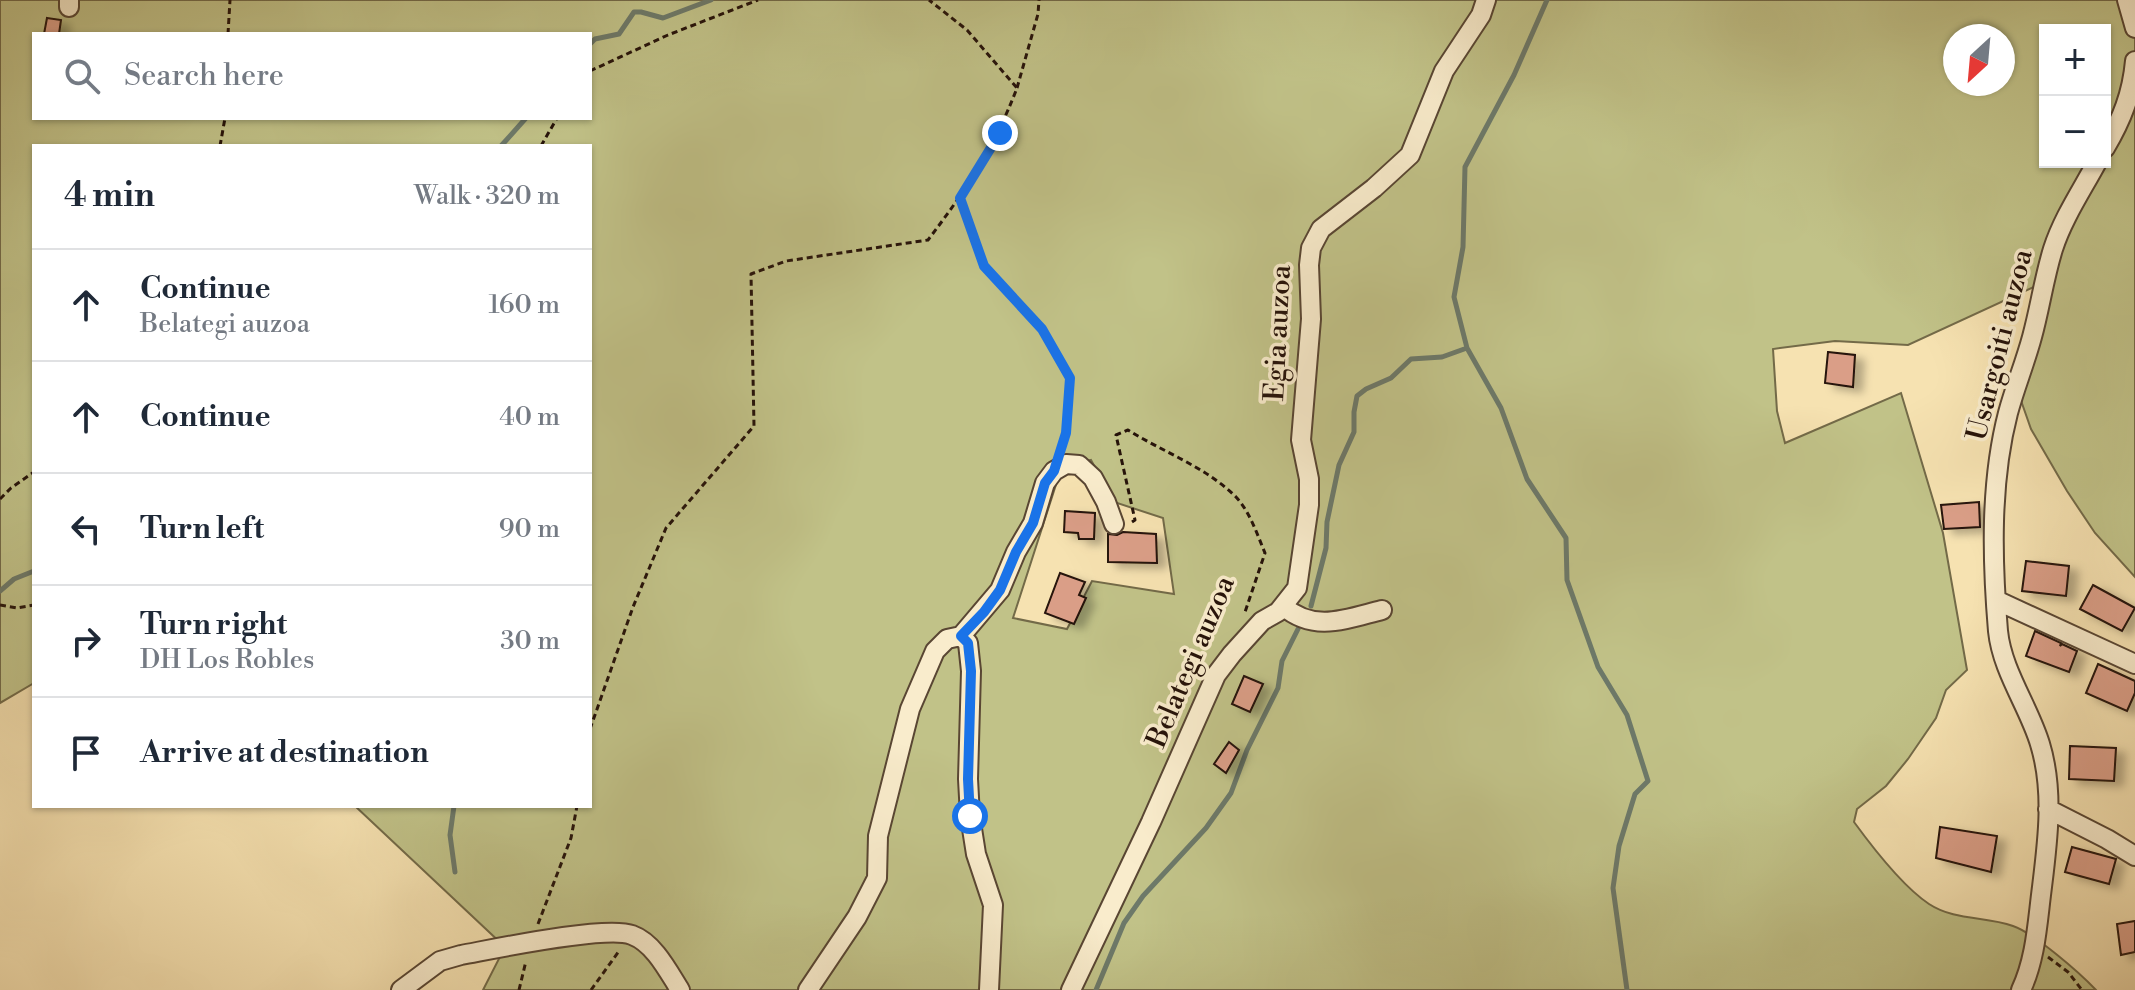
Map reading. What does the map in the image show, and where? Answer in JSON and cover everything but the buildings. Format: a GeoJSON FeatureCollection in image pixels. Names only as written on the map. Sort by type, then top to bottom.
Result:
{"type":"FeatureCollection","features":[{"type":"Feature","properties":{"kind":"lane","name":"Egia auzoa"},"geometry":{"type":"LineString","coordinates":[[1232,654],[1262,621],[1278,612],[1297,588],[1309,505],[1309,479],[1301,440],[1311,319],[1311,248],[1321,229],[1410,155],[1444,71],[1481,15],[1486,0]]}},
{"type":"Feature","properties":{"kind":"lane"},"geometry":{"type":"LineString","coordinates":[[2127,0],[2135,28]]}},
{"type":"Feature","properties":{"kind":"lane"},"geometry":{"type":"LineString","coordinates":[[2111,135],[2133,87],[2135,61]]}},
{"type":"Feature","properties":{"kind":"lane","name":"Usargoiti auzoa"},"geometry":{"type":"LineString","coordinates":[[2021,990],[2029,974],[2035,947],[2049,829],[2041,745],[2006,663],[1998,634],[1993,537],[2000,457],[2007,414],[2032,337],[2054,247],[2094,168]]}},
{"type":"Feature","properties":{"kind":"lane"},"geometry":{"type":"LineString","coordinates":[[808,990],[857,917],[877,878],[878,836],[910,709],[935,651],[947,639],[961,636],[1000,590],[1016,552],[1033,523],[1045,483],[1054,471],[1066,464],[1079,465],[1093,478],[1114,524]]}},
{"type":"Feature","properties":{"kind":"lane"},"geometry":{"type":"LineString","coordinates":[[1998,601],[2135,664]]}},
{"type":"Feature","properties":{"kind":"lane"},"geometry":{"type":"LineString","coordinates":[[1283,606],[1294,616],[1329,624],[1382,610]]}},
{"type":"Feature","properties":{"kind":"lane"},"geometry":{"type":"LineString","coordinates":[[961,636],[968,643],[971,671],[970,816],[976,854],[993,905],[989,990]]}},
{"type":"Feature","properties":{"kind":"lane","name":"Belategi auzoa"},"geometry":{"type":"LineString","coordinates":[[1071,990],[1151,822],[1216,675],[1232,654]]}},
{"type":"Feature","properties":{"kind":"lane"},"geometry":{"type":"LineString","coordinates":[[2048,809],[2135,856]]}},
{"type":"Feature","properties":{"kind":"lane"},"geometry":{"type":"LineString","coordinates":[[401,990],[440,961],[603,932],[631,934],[649,945],[680,990]]}},
{"type":"Feature","properties":{"kind":"path"},"geometry":{"type":"LineString","coordinates":[[228,32],[230,0]]}},
{"type":"Feature","properties":{"kind":"path"},"geometry":{"type":"LineString","coordinates":[[592,70],[668,35],[758,0]]}},
{"type":"Feature","properties":{"kind":"path"},"geometry":{"type":"LineString","coordinates":[[592,723],[633,607],[666,528],[754,426],[751,274],[786,261],[928,240],[960,198],[1000,133],[1017,88],[1038,14],[1039,0]]}},
{"type":"Feature","properties":{"kind":"path"},"geometry":{"type":"LineString","coordinates":[[933,2],[967,30],[1017,88]]}},
{"type":"Feature","properties":{"kind":"path"},"geometry":{"type":"LineString","coordinates":[[220,144],[225,120]]}},
{"type":"Feature","properties":{"kind":"path"},"geometry":{"type":"LineString","coordinates":[[542,144],[556,120]]}},
{"type":"Feature","properties":{"kind":"path"},"geometry":{"type":"LineString","coordinates":[[960,198],[984,266],[1042,329],[1070,378],[1066,433],[1054,471]]}},
{"type":"Feature","properties":{"kind":"path","name":"Belategi auzoa"},"geometry":{"type":"LineString","coordinates":[[1114,524],[1125,527],[1135,520],[1116,435],[1128,430],[1160,450],[1195,466],[1236,498],[1250,517],[1265,553],[1244,616]]}},
{"type":"Feature","properties":{"kind":"path"},"geometry":{"type":"LineString","coordinates":[[0,499],[32,473]]}},
{"type":"Feature","properties":{"kind":"path"},"geometry":{"type":"LineString","coordinates":[[0,605],[17,608],[32,605]]}},
{"type":"Feature","properties":{"kind":"path"},"geometry":{"type":"LineString","coordinates":[[519,990],[531,944],[571,838],[577,808]]}},
{"type":"Feature","properties":{"kind":"path"},"geometry":{"type":"LineString","coordinates":[[591,990],[631,934]]}},
{"type":"Feature","properties":{"kind":"path"},"geometry":{"type":"LineString","coordinates":[[2035,947],[2068,972],[2082,990]]}},
{"type":"Feature","properties":{"kind":"green space"},"geometry":{"type":"Polygon","coordinates":[[[0,0],[2135,0],[2135,577],[2095,533],[2067,491],[2031,429],[2018,392],[2038,285],[1908,345],[1835,341],[1773,349],[1777,411],[1785,443],[1901,393],[1943,533],[1967,670],[1946,690],[1936,718],[1908,759],[1886,786],[1857,809],[1854,822],[1898,877],[1929,904],[1949,913],[2022,930],[2056,954],[2096,990],[483,990],[505,947],[357,808],[592,808],[592,144],[32,144],[32,684],[0,703],[0,0]],[[1091,460],[1062,466],[1013,618],[1067,629],[1092,581],[1174,594],[1163,518],[1114,502],[1091,460]]]}},
{"type":"Feature","properties":{"kind":"waterway"},"geometry":{"type":"LineString","coordinates":[[592,42],[619,34],[634,12],[663,18],[711,0]]}},
{"type":"Feature","properties":{"kind":"waterway"},"geometry":{"type":"LineString","coordinates":[[1547,0],[1514,75],[1465,167],[1463,247],[1454,297],[1467,348],[1501,408],[1527,479],[1566,538],[1567,580],[1598,667],[1627,715],[1648,781],[1635,794],[1619,846],[1613,888],[1627,990]]}},
{"type":"Feature","properties":{"kind":"waterway"},"geometry":{"type":"LineString","coordinates":[[503,144],[524,120]]}},
{"type":"Feature","properties":{"kind":"waterway"},"geometry":{"type":"LineString","coordinates":[[1311,606],[1326,548],[1327,522],[1339,465],[1354,432],[1357,396],[1391,378],[1411,359],[1442,357],[1467,348]]}},
{"type":"Feature","properties":{"kind":"waterway"},"geometry":{"type":"LineString","coordinates":[[0,591],[14,579],[32,572]]}},
{"type":"Feature","properties":{"kind":"waterway"},"geometry":{"type":"LineString","coordinates":[[1096,990],[1124,923],[1143,896],[1206,828],[1231,793],[1247,750],[1278,688],[1282,661],[1298,629]]}},
{"type":"Feature","properties":{"kind":"waterway"},"geometry":{"type":"LineString","coordinates":[[454,808],[450,835],[455,872]]}},
{"type":"Feature","properties":{"kind":"route"},"geometry":{"type":"LineString","coordinates":[[970,816],[971,671],[968,643],[961,636],[1000,590],[1016,552],[1033,523],[1045,483],[1054,471],[1066,433],[1070,378],[1042,329],[984,266],[960,198],[1000,133]]}}]}
